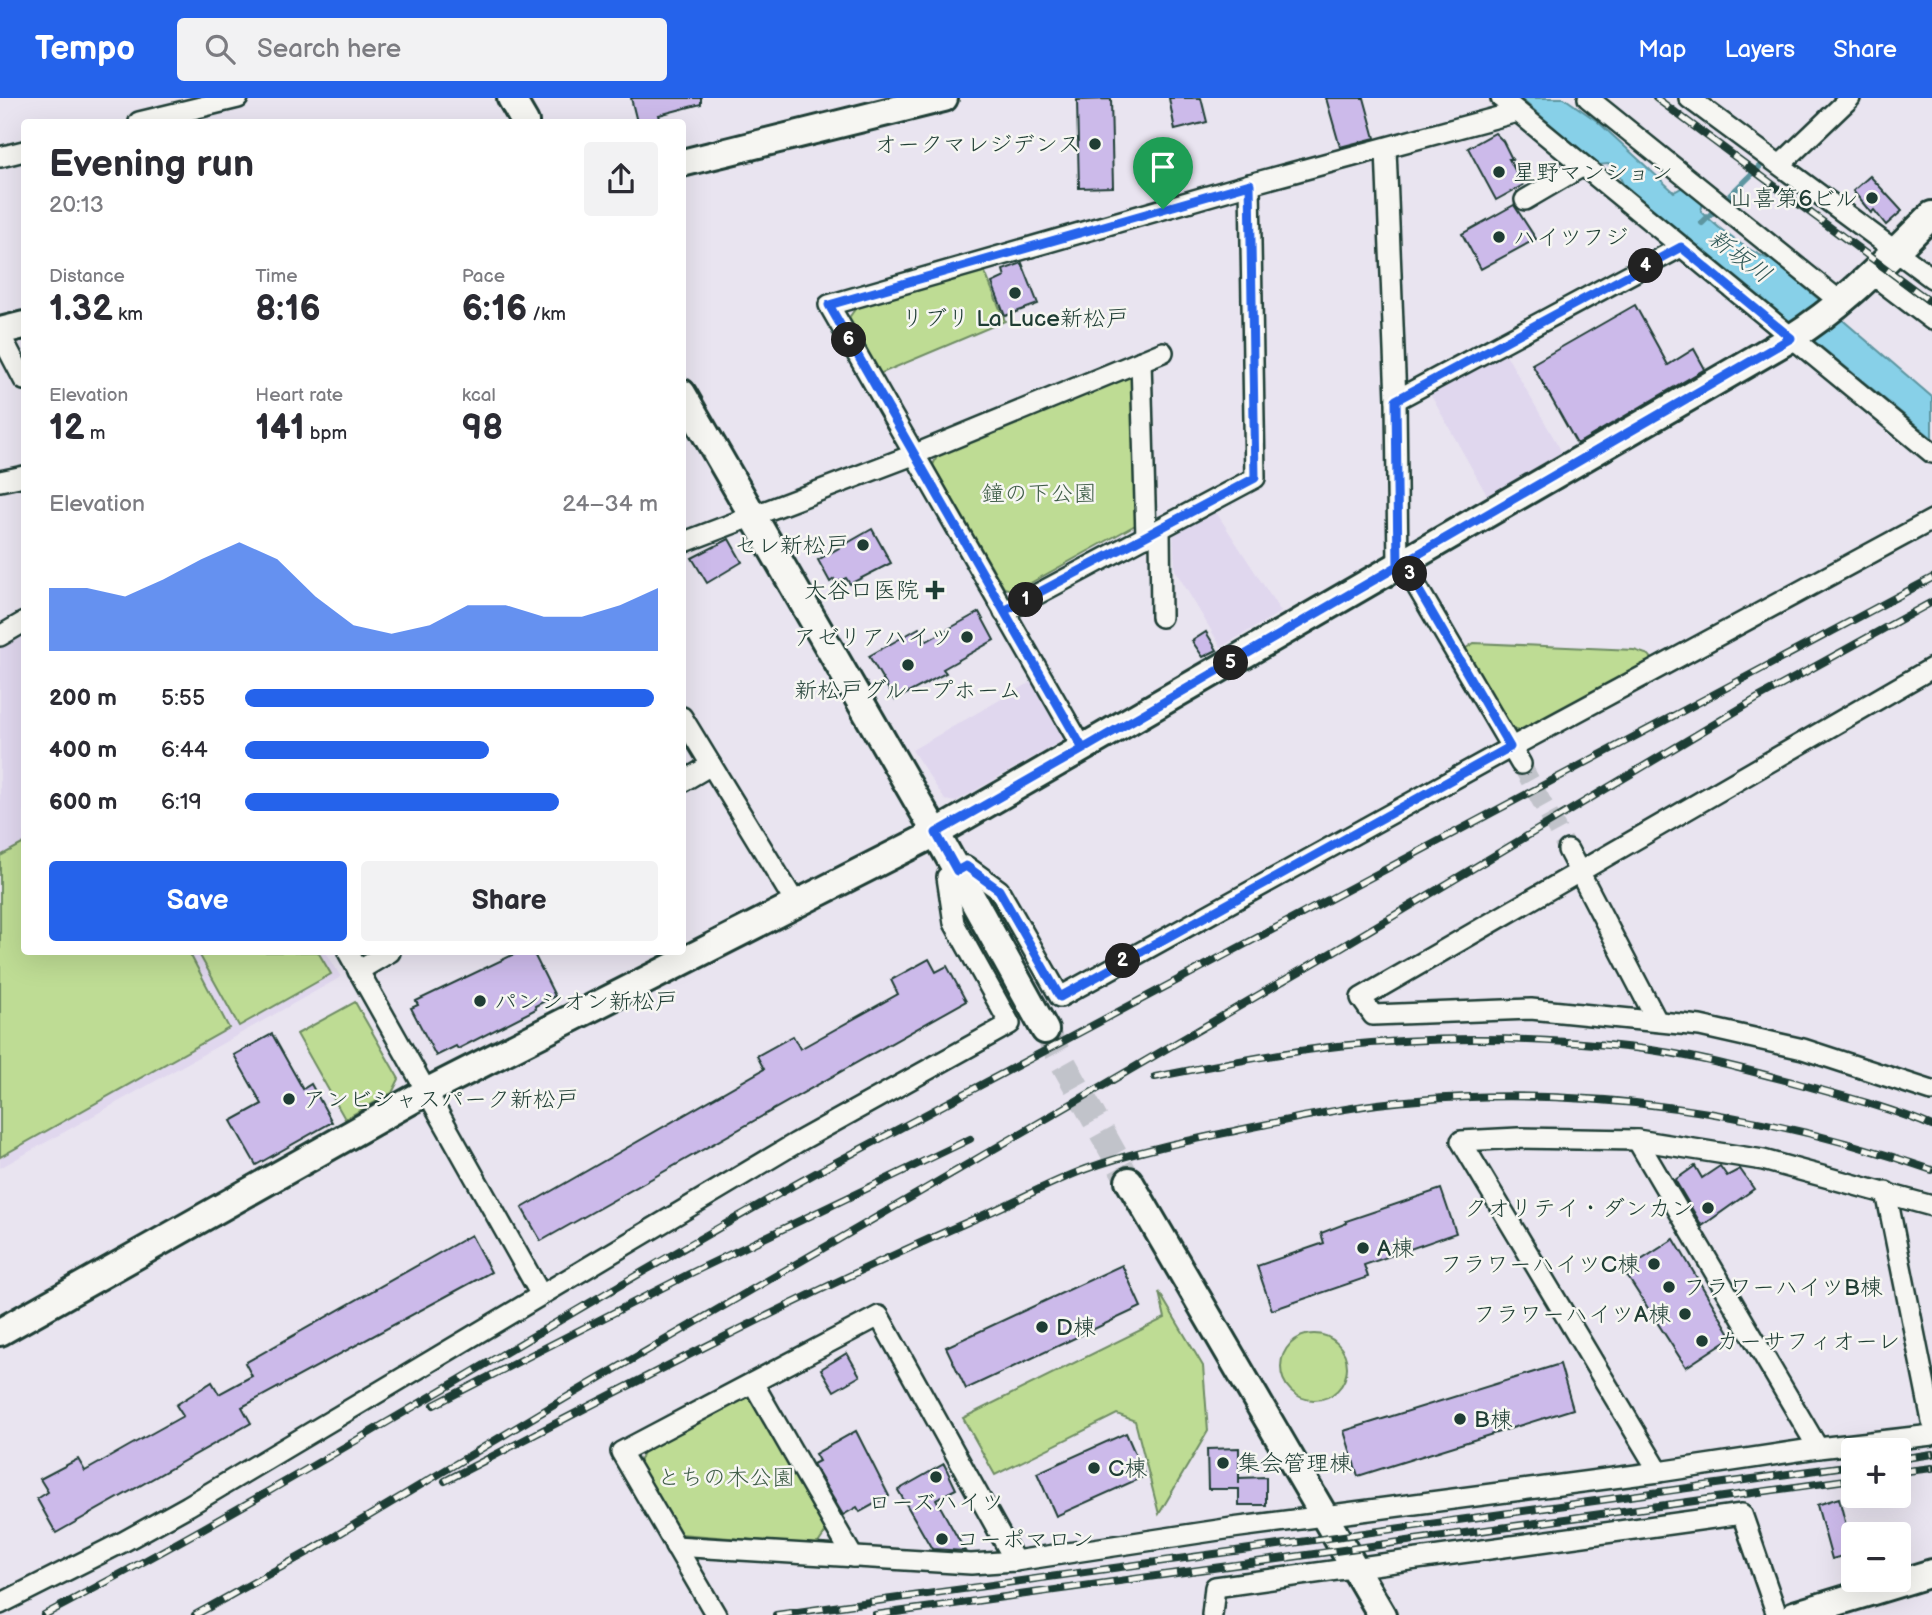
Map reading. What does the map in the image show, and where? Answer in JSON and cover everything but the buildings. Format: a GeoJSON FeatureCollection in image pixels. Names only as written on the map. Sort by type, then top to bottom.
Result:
{"type":"FeatureCollection","features":[{"type":"Feature","properties":{"kind":"street"},"geometry":{"type":"LineString","coordinates":[[151,119],[238,98]]}},
{"type":"Feature","properties":{"kind":"street"},"geometry":{"type":"LineString","coordinates":[[512,98],[523,119]]}},
{"type":"Feature","properties":{"kind":"street"},"geometry":{"type":"LineString","coordinates":[[686,162],[944,98]]}},
{"type":"Feature","properties":{"kind":"street"},"geometry":{"type":"LineString","coordinates":[[1501,98],[1681,247],[1794,336],[1932,453]]}},
{"type":"Feature","properties":{"kind":"street"},"geometry":{"type":"LineString","coordinates":[[1588,98],[1839,305]]}},
{"type":"Feature","properties":{"kind":"street"},"geometry":{"type":"LineString","coordinates":[[1689,98],[1932,278]]}},
{"type":"Feature","properties":{"kind":"street"},"geometry":{"type":"LineString","coordinates":[[1780,165],[1850,98]]}},
{"type":"Feature","properties":{"kind":"street"},"geometry":{"type":"LineString","coordinates":[[1083,749],[829,305],[1250,184],[1517,112]]}},
{"type":"Feature","properties":{"kind":"street"},"geometry":{"type":"LineString","coordinates":[[1386,149],[1400,565],[1521,764]]}},
{"type":"Feature","properties":{"kind":"street"},"geometry":{"type":"LineString","coordinates":[[0,157],[21,152]]}},
{"type":"Feature","properties":{"kind":"street"},"geometry":{"type":"LineString","coordinates":[[1525,200],[1583,166]]}},
{"type":"Feature","properties":{"kind":"street"},"geometry":{"type":"LineString","coordinates":[[1004,611],[1255,478],[1250,184]]}},
{"type":"Feature","properties":{"kind":"street"},"geometry":{"type":"LineString","coordinates":[[0,1332],[426,1093],[936,833],[1083,749],[1794,336],[1839,305],[1932,215]]}},
{"type":"Feature","properties":{"kind":"street"},"geometry":{"type":"LineString","coordinates":[[1396,400],[1681,247]]}},
{"type":"Feature","properties":{"kind":"street"},"geometry":{"type":"LineString","coordinates":[[1873,275],[1932,320]]}},
{"type":"Feature","properties":{"kind":"street"},"geometry":{"type":"LineString","coordinates":[[21,326],[0,333],[21,374]]}},
{"type":"Feature","properties":{"kind":"street"},"geometry":{"type":"LineString","coordinates":[[686,541],[914,455],[1163,352]]}},
{"type":"Feature","properties":{"kind":"street"},"geometry":{"type":"LineString","coordinates":[[1141,361],[1161,617]]}},
{"type":"Feature","properties":{"kind":"street"},"geometry":{"type":"LineString","coordinates":[[686,400],[936,833],[1045,1030]]}},
{"type":"Feature","properties":{"kind":"street"},"geometry":{"type":"LineString","coordinates":[[0,481],[21,477]]}},
{"type":"Feature","properties":{"kind":"street"},"geometry":{"type":"LineString","coordinates":[[0,1604],[166,1518],[796,1143],[1010,1024],[951,915],[947,877],[957,871],[966,866],[999,890],[1060,997],[1510,747],[1932,520]]}},
{"type":"Feature","properties":{"kind":"street"},"geometry":{"type":"LineString","coordinates":[[0,636],[21,624]]}},
{"type":"Feature","properties":{"kind":"street"},"geometry":{"type":"LineString","coordinates":[[1932,668],[1360,998],[1373,1015],[1531,1009],[1700,1026],[1764,1039],[1862,1066],[1932,1091]]}},
{"type":"Feature","properties":{"kind":"street"},"geometry":{"type":"LineString","coordinates":[[686,724],[796,904]]}},
{"type":"Feature","properties":{"kind":"street"},"geometry":{"type":"LineString","coordinates":[[686,780],[711,765]]}},
{"type":"Feature","properties":{"kind":"street"},"geometry":{"type":"LineString","coordinates":[[1568,850],[1657,1021]]}},
{"type":"Feature","properties":{"kind":"street"},"geometry":{"type":"LineString","coordinates":[[350,955],[541,1295]]}},
{"type":"Feature","properties":{"kind":"street"},"geometry":{"type":"LineString","coordinates":[[358,971],[385,955]]}},
{"type":"Feature","properties":{"kind":"street"},"geometry":{"type":"LineString","coordinates":[[1659,1472],[1461,1141],[1518,1138],[1637,1140],[1763,1160],[1932,1206]]}},
{"type":"Feature","properties":{"kind":"street"},"geometry":{"type":"LineString","coordinates":[[1637,1140],[1818,1448]]}},
{"type":"Feature","properties":{"kind":"street"},"geometry":{"type":"LineString","coordinates":[[1129,1181],[1382,1615]]}},
{"type":"Feature","properties":{"kind":"street"},"geometry":{"type":"LineString","coordinates":[[1886,1192],[1932,1420]]}},
{"type":"Feature","properties":{"kind":"street"},"geometry":{"type":"LineString","coordinates":[[716,1615],[621,1452],[879,1316],[1015,1561]]}},
{"type":"Feature","properties":{"kind":"street"},"geometry":{"type":"LineString","coordinates":[[753,1383],[853,1557]]}},
{"type":"Feature","properties":{"kind":"street"},"geometry":{"type":"LineString","coordinates":[[676,1546],[971,1564],[1015,1561],[1818,1448],[1932,1435]]}},
{"type":"Feature","properties":{"kind":"street"},"geometry":{"type":"LineString","coordinates":[[1212,1615],[1214,1587],[1550,1538],[1742,1514],[1777,1615]]}},
{"type":"Feature","properties":{"kind":"street"},"geometry":{"type":"LineString","coordinates":[[1794,1615],[1932,1573]]}},
{"type":"Feature","properties":{"kind":"shaded area"},"geometry":{"type":"Polygon","coordinates":[[[1504,351],[1563,454],[1488,497],[1429,392],[1504,351]]]}},
{"type":"Feature","properties":{"kind":"shaded area"},"geometry":{"type":"Polygon","coordinates":[[[1214,509],[1281,612],[1221,647],[1175,570],[1173,532],[1214,509]]]}},
{"type":"Feature","properties":{"kind":"shaded area"},"geometry":{"type":"Polygon","coordinates":[[[21,632],[21,955],[328,955],[341,977],[0,1168],[0,644],[21,632]]]}},
{"type":"Feature","properties":{"kind":"shaded area"},"geometry":{"type":"Polygon","coordinates":[[[1033,681],[1067,738],[955,802],[945,800],[912,750],[1033,681]]]}},
{"type":"Feature","properties":{"kind":"green space"},"geometry":{"type":"Polygon","coordinates":[[[984,270],[1005,321],[877,375],[848,319],[858,305],[984,270]]]}},
{"type":"Feature","properties":{"kind":"green space","name":"鐘の下公園"},"geometry":{"type":"Polygon","coordinates":[[[1133,371],[1137,524],[1016,591],[1004,588],[933,465],[938,454],[1133,371]]]}},
{"type":"Feature","properties":{"kind":"green space"},"geometry":{"type":"Polygon","coordinates":[[[1474,643],[1634,650],[1649,655],[1653,660],[1522,733],[1505,724],[1463,650],[1474,643]]]}},
{"type":"Feature","properties":{"kind":"green space"},"geometry":{"type":"Polygon","coordinates":[[[21,845],[21,955],[191,955],[229,1028],[0,1157],[0,856],[21,845]]]}},
{"type":"Feature","properties":{"kind":"green space"},"geometry":{"type":"Polygon","coordinates":[[[200,955],[320,955],[331,974],[239,1026],[200,955]]]}},
{"type":"Feature","properties":{"kind":"green space"},"geometry":{"type":"Polygon","coordinates":[[[355,1002],[399,1079],[392,1093],[345,1119],[297,1034],[355,1002]]]}},
{"type":"Feature","properties":{"kind":"green space"},"geometry":{"type":"Polygon","coordinates":[[[1159,1292],[1203,1366],[1208,1431],[1159,1514],[1135,1421],[1117,1414],[995,1475],[963,1418],[1165,1318],[1159,1292]]]}},
{"type":"Feature","properties":{"kind":"green space"},"geometry":{"type":"Polygon","coordinates":[[[1314,1334],[1337,1344],[1347,1367],[1337,1390],[1314,1400],[1291,1390],[1281,1367],[1291,1344],[1314,1334]]]}},
{"type":"Feature","properties":{"kind":"green space","name":"とちの木公園"},"geometry":{"type":"Polygon","coordinates":[[[739,1398],[748,1398],[758,1406],[827,1530],[817,1545],[680,1534],[639,1463],[643,1451],[739,1398]]]}},
{"type":"Feature","properties":{"kind":"water","name":"新坂川"},"geometry":{"type":"Polygon","coordinates":[[[1520,98],[1564,98],[1597,121],[1674,192],[1702,176],[1707,185],[1701,211],[1744,246],[1774,261],[1932,397],[1932,438],[1623,184],[1615,167],[1608,164],[1598,165],[1520,98]]]}},
{"type":"Feature","properties":{"kind":"waterway"},"geometry":{"type":"LineString","coordinates":[[1702,223],[1763,163]]}},
{"type":"Feature","properties":{"kind":"tunnel"},"geometry":{"type":"LineString","coordinates":[[1521,764],[1568,850]]}},
{"type":"Feature","properties":{"kind":"tunnel"},"geometry":{"type":"LineString","coordinates":[[1045,1030],[1129,1181]]}},
{"type":"Feature","properties":{"kind":"railway"},"geometry":{"type":"LineString","coordinates":[[1656,98],[1932,303]]}},
{"type":"Feature","properties":{"kind":"railway"},"geometry":{"type":"LineString","coordinates":[[44,1615],[239,1508],[814,1174],[1932,578]]}},
{"type":"Feature","properties":{"kind":"railway"},"geometry":{"type":"LineString","coordinates":[[312,1550],[569,1396],[1343,946],[1758,698],[1932,602]]}},
{"type":"Feature","properties":{"kind":"railway"},"geometry":{"type":"LineString","coordinates":[[1155,1077],[1292,1052],[1375,1043],[1486,1039],[1598,1044],[1676,1054],[1716,1063],[1865,1102],[1932,1126]]}},
{"type":"Feature","properties":{"kind":"railway"},"geometry":{"type":"LineString","coordinates":[[445,1481],[771,1314],[1056,1181],[1123,1157],[1239,1130],[1396,1102],[1483,1097],[1548,1097],[1678,1108],[1743,1119],[1807,1133],[1932,1170]]}},
{"type":"Feature","properties":{"kind":"railway"},"geometry":{"type":"LineString","coordinates":[[434,1405],[689,1274],[970,1139]]}},
{"type":"Feature","properties":{"kind":"railway"},"geometry":{"type":"LineString","coordinates":[[1911,1457],[1932,1454]]}},
{"type":"Feature","properties":{"kind":"railway"},"geometry":{"type":"LineString","coordinates":[[776,1615],[1841,1467]]}},
{"type":"Feature","properties":{"kind":"railway"},"geometry":{"type":"LineString","coordinates":[[1911,1471],[1932,1468]]}},
{"type":"Feature","properties":{"kind":"railway"},"geometry":{"type":"LineString","coordinates":[[875,1615],[1841,1481]]}},
{"type":"Feature","properties":{"kind":"railway"},"geometry":{"type":"LineString","coordinates":[[195,1615],[321,1545]]}},
{"type":"Feature","properties":{"kind":"place","name":"オークマレジデンス"},"geometry":{"type":"Point","coordinates":[1095,144]}},
{"type":"Feature","properties":{"kind":"place","name":"星野マンション"},"geometry":{"type":"Point","coordinates":[1499,172]}},
{"type":"Feature","properties":{"kind":"place","name":"山喜第6ビル"},"geometry":{"type":"Point","coordinates":[1872,198]}},
{"type":"Feature","properties":{"kind":"place","name":"ハイツフジ"},"geometry":{"type":"Point","coordinates":[1499,237]}},
{"type":"Feature","properties":{"kind":"place","name":"リブリ La Luce新松戸"},"geometry":{"type":"Point","coordinates":[1015,293]}},
{"type":"Feature","properties":{"kind":"place","name":"セレ新松戸"},"geometry":{"type":"Point","coordinates":[863,545]}},
{"type":"Feature","properties":{"kind":"place","name":"大谷口医院"},"geometry":{"type":"Point","coordinates":[935,590]}},
{"type":"Feature","properties":{"kind":"place","name":"アゼリアハイツ"},"geometry":{"type":"Point","coordinates":[967,637]}},
{"type":"Feature","properties":{"kind":"place","name":"新松戸グループホーム"},"geometry":{"type":"Point","coordinates":[908,665]}},
{"type":"Feature","properties":{"kind":"place","name":"パンシオン新松戸"},"geometry":{"type":"Point","coordinates":[480,1001]}},
{"type":"Feature","properties":{"kind":"place","name":"アンビシャスパーク新松戸"},"geometry":{"type":"Point","coordinates":[289,1099]}},
{"type":"Feature","properties":{"kind":"place","name":"クオリテイ・ダンカン"},"geometry":{"type":"Point","coordinates":[1708,1208]}},
{"type":"Feature","properties":{"kind":"place","name":"A棟"},"geometry":{"type":"Point","coordinates":[1363,1248]}},
{"type":"Feature","properties":{"kind":"place","name":"フラワーハイツC棟"},"geometry":{"type":"Point","coordinates":[1654,1264]}},
{"type":"Feature","properties":{"kind":"place","name":"フラワーハイツB棟"},"geometry":{"type":"Point","coordinates":[1669,1287]}},
{"type":"Feature","properties":{"kind":"place","name":"フラワーハイツA棟"},"geometry":{"type":"Point","coordinates":[1685,1314]}},
{"type":"Feature","properties":{"kind":"place","name":"D棟"},"geometry":{"type":"Point","coordinates":[1042,1327]}},
{"type":"Feature","properties":{"kind":"place","name":"カーサフィオーレ"},"geometry":{"type":"Point","coordinates":[1702,1341]}},
{"type":"Feature","properties":{"kind":"place","name":"B棟"},"geometry":{"type":"Point","coordinates":[1460,1419]}},
{"type":"Feature","properties":{"kind":"place","name":"集会管理棟"},"geometry":{"type":"Point","coordinates":[1223,1463]}},
{"type":"Feature","properties":{"kind":"place","name":"C棟"},"geometry":{"type":"Point","coordinates":[1094,1468]}},
{"type":"Feature","properties":{"kind":"place","name":"ローズハイツ"},"geometry":{"type":"Point","coordinates":[936,1477]}},
{"type":"Feature","properties":{"kind":"place","name":"コーポマロン"},"geometry":{"type":"Point","coordinates":[942,1539]}},
{"type":"Feature","properties":{"kind":"route"},"geometry":{"type":"LineString","coordinates":[[1163,209],[829,305],[914,455],[1083,749],[1398,566],[1396,400],[1681,247],[1791,338],[1403,563],[1510,747],[1060,997],[999,890],[966,866],[957,871],[936,833],[1083,749],[1004,611],[1160,531],[1255,478],[1250,184],[1163,209]]}}]}
